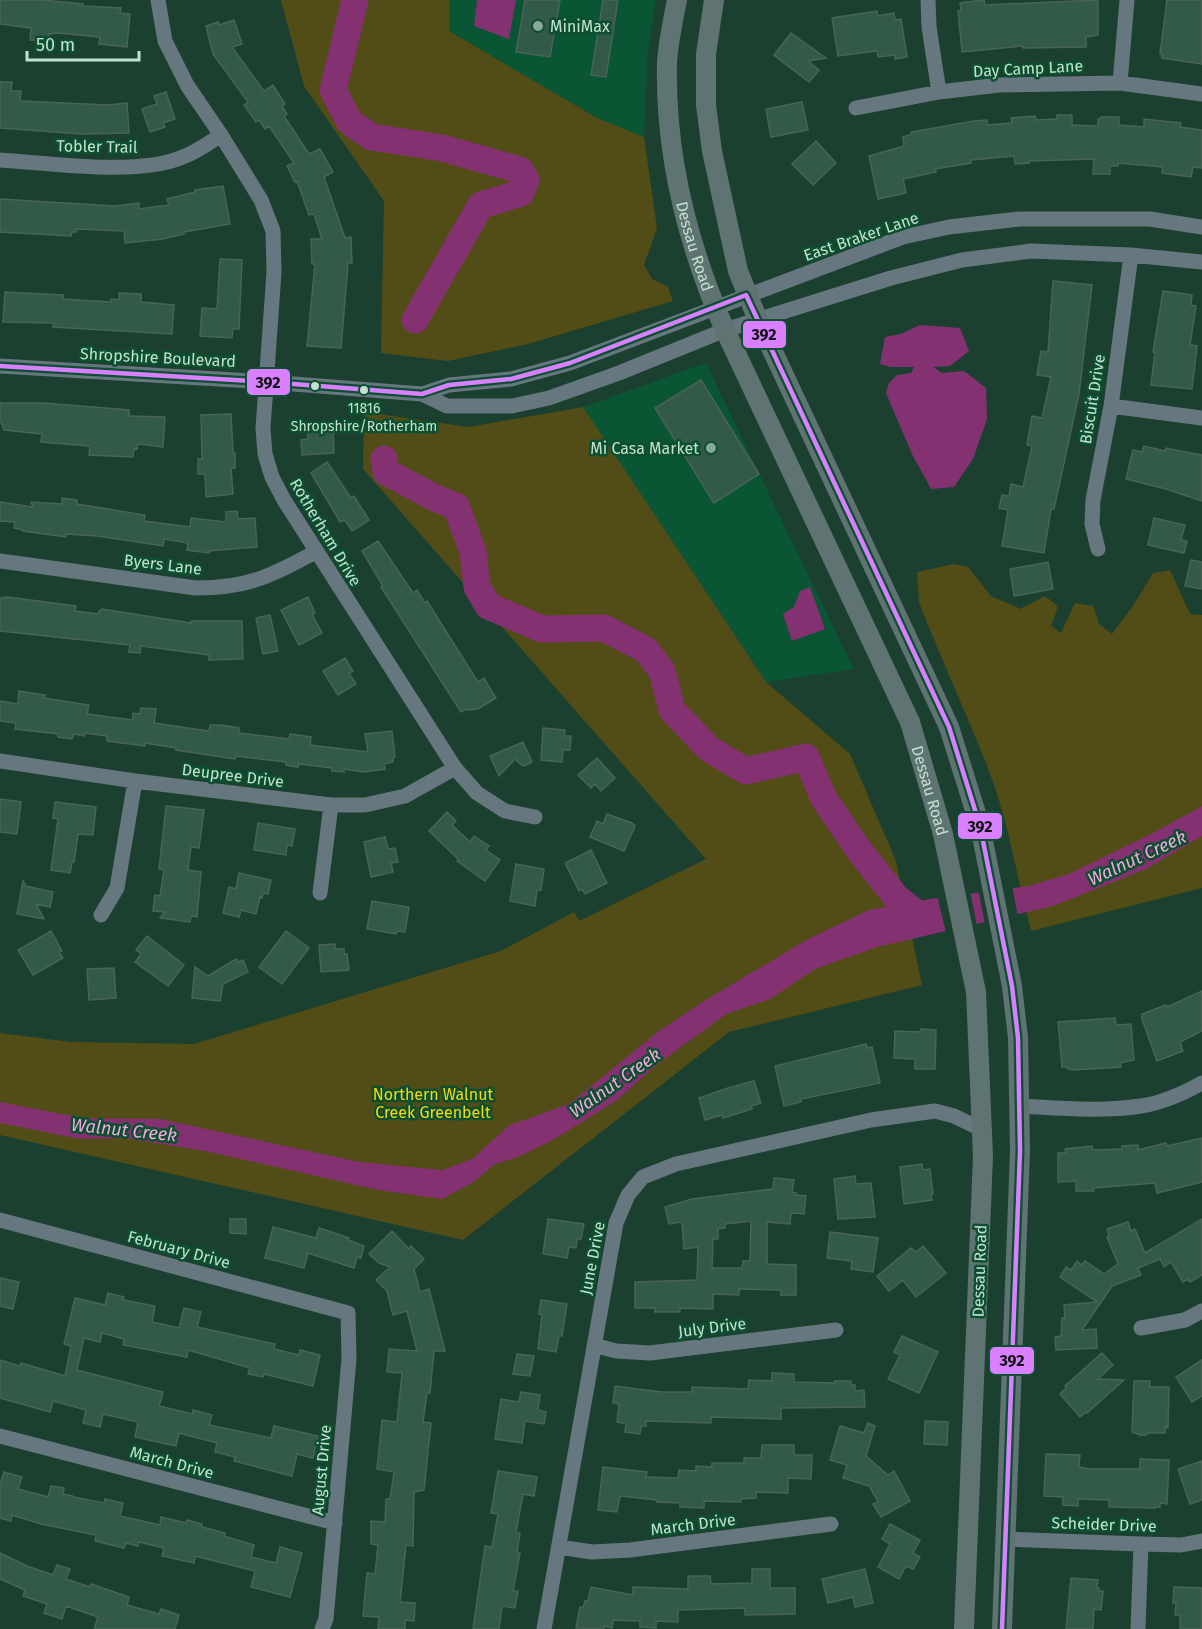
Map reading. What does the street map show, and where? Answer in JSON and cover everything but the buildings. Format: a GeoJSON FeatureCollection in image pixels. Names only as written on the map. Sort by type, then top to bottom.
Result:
{"type":"FeatureCollection","features":[{"type":"Feature","properties":{"kind":"main road","name":"Dessau Road"},"geometry":{"type":"LineString","coordinates":[[677,0],[667,62],[669,111],[674,165],[686,220],[715,308],[910,722],[942,834],[975,992],[983,1130],[964,1629]]}},
{"type":"Feature","properties":{"kind":"main road","name":"Dessau Road"},"geometry":{"type":"LineString","coordinates":[[714,0],[706,54],[706,105],[714,162],[738,271],[746,295],[949,727],[980,826],[1012,986],[1018,1038],[1020,1151],[1002,1629]]}},
{"type":"Feature","properties":{"kind":"street","name":"Rotherham Drive"},"geometry":{"type":"LineString","coordinates":[[158,0],[165,41],[187,85],[261,200],[273,231],[274,272],[263,428],[270,469],[284,500],[315,552],[455,768],[477,793],[505,811],[535,817]]}},
{"type":"Feature","properties":{"kind":"street"},"geometry":{"type":"LineString","coordinates":[[928,0],[929,27],[939,92]]}},
{"type":"Feature","properties":{"kind":"street"},"geometry":{"type":"LineString","coordinates":[[1120,83],[1127,0]]}},
{"type":"Feature","properties":{"kind":"street","name":"Day Camp Lane"},"geometry":{"type":"LineString","coordinates":[[856,108],[939,92],[999,85],[1120,83],[1202,94]]}},
{"type":"Feature","properties":{"kind":"street","name":"Tobler Trail"},"geometry":{"type":"LineString","coordinates":[[0,160],[120,168],[150,165],[184,157],[221,135]]}},
{"type":"Feature","properties":{"kind":"street","name":"East Braker Lane"},"geometry":{"type":"LineString","coordinates":[[715,308],[903,237],[949,227],[1019,219],[1150,219],[1202,227]]}},
{"type":"Feature","properties":{"kind":"street"},"geometry":{"type":"LineString","coordinates":[[725,330],[891,278],[962,260],[1031,251],[1131,255],[1202,262]]}},
{"type":"Feature","properties":{"kind":"street","name":"Biscuit Drive"},"geometry":{"type":"LineString","coordinates":[[1098,549],[1092,524],[1093,500],[1111,406],[1131,255]]}},
{"type":"Feature","properties":{"kind":"street","name":"Shropshire Boulevard"},"geometry":{"type":"LineString","coordinates":[[422,394],[449,385],[511,379],[570,363],[715,308]]}},
{"type":"Feature","properties":{"kind":"street","name":"Shropshire Boulevard"},"geometry":{"type":"LineString","coordinates":[[0,366],[422,394],[447,406],[512,406],[549,398],[619,373],[725,330]]}},
{"type":"Feature","properties":{"kind":"street"},"geometry":{"type":"LineString","coordinates":[[1111,406],[1202,418]]}},
{"type":"Feature","properties":{"kind":"street","name":"Byers Lane"},"geometry":{"type":"LineString","coordinates":[[0,561],[196,588],[215,588],[238,586],[258,580],[315,552]]}},
{"type":"Feature","properties":{"kind":"street","name":"Deupree Drive"},"geometry":{"type":"LineString","coordinates":[[0,761],[135,781],[331,805],[365,806],[405,796],[455,768]]}},
{"type":"Feature","properties":{"kind":"street"},"geometry":{"type":"LineString","coordinates":[[101,915],[117,888],[135,781]]}},
{"type":"Feature","properties":{"kind":"street"},"geometry":{"type":"LineString","coordinates":[[320,893],[331,805]]}},
{"type":"Feature","properties":{"kind":"street"},"geometry":{"type":"LineString","coordinates":[[1020,1106],[1103,1108],[1141,1106],[1164,1100],[1202,1083]]}},
{"type":"Feature","properties":{"kind":"street","name":"June Drive"},"geometry":{"type":"LineString","coordinates":[[544,1629],[616,1223],[628,1195],[643,1177],[676,1164],[871,1120],[935,1111],[954,1116],[983,1130]]}},
{"type":"Feature","properties":{"kind":"street","name":"February Drive"},"geometry":{"type":"LineString","coordinates":[[0,1220],[348,1313]]}},
{"type":"Feature","properties":{"kind":"street"},"geometry":{"type":"LineString","coordinates":[[1142,1328],[1185,1320],[1202,1311]]}},
{"type":"Feature","properties":{"kind":"street","name":"August Drive"},"geometry":{"type":"LineString","coordinates":[[322,1629],[326,1618],[349,1359],[348,1313]]}},
{"type":"Feature","properties":{"kind":"street","name":"July Drive"},"geometry":{"type":"LineString","coordinates":[[594,1345],[616,1351],[650,1353],[836,1330]]}},
{"type":"Feature","properties":{"kind":"street","name":"March Drive"},"geometry":{"type":"LineString","coordinates":[[0,1436],[335,1523]]}},
{"type":"Feature","properties":{"kind":"street","name":"March Drive"},"geometry":{"type":"LineString","coordinates":[[559,1547],[592,1552],[630,1550],[831,1524]]}},
{"type":"Feature","properties":{"kind":"street","name":"Scheider Drive"},"geometry":{"type":"LineString","coordinates":[[1005,1539],[1181,1545],[1202,1541]]}},
{"type":"Feature","properties":{"kind":"street"},"geometry":{"type":"LineString","coordinates":[[1138,1629],[1141,1544]]}},
{"type":"Feature","properties":{"kind":"shaded area"},"geometry":{"type":"Polygon","coordinates":[[[449,0],[656,0],[648,49],[644,137],[597,118],[449,31],[449,0]]]}},
{"type":"Feature","properties":{"kind":"shaded area"},"geometry":{"type":"Polygon","coordinates":[[[706,363],[854,669],[766,682],[583,407],[706,363]]]}},
{"type":"Feature","properties":{"kind":"green space"},"geometry":{"type":"Polygon","coordinates":[[[281,0],[449,0],[449,31],[597,118],[644,137],[657,228],[644,265],[652,279],[668,287],[673,301],[528,344],[448,361],[381,353],[384,201],[304,86],[281,0]]]}},
{"type":"Feature","properties":{"kind":"green space","name":"Northern Walnut Creek Greenbelt"},"geometry":{"type":"Polygon","coordinates":[[[583,407],[766,682],[850,754],[896,861],[922,985],[729,1032],[463,1240],[0,1135],[0,1033],[71,1042],[194,1044],[501,951],[574,912],[579,921],[706,859],[363,469],[364,412],[469,427],[583,407]]]}},
{"type":"Feature","properties":{"kind":"green space"},"geometry":{"type":"Polygon","coordinates":[[[954,564],[968,567],[991,596],[1020,609],[1045,596],[1058,606],[1051,626],[1061,633],[1075,603],[1093,606],[1099,624],[1112,634],[1133,606],[1153,573],[1170,570],[1190,614],[1202,615],[1202,888],[1031,931],[996,791],[919,602],[917,572],[954,564]]]}},
{"type":"Feature","properties":{"kind":"water"},"geometry":{"type":"Polygon","coordinates":[[[477,0],[516,0],[509,39],[474,26],[477,0]]]}},
{"type":"Feature","properties":{"kind":"water"},"geometry":{"type":"Polygon","coordinates":[[[920,325],[960,328],[969,351],[950,366],[933,367],[942,373],[964,371],[986,388],[987,419],[973,459],[954,487],[931,489],[912,454],[886,393],[889,383],[897,375],[911,373],[914,367],[890,367],[880,364],[885,337],[901,334],[920,325]]]}},
{"type":"Feature","properties":{"kind":"water"},"geometry":{"type":"Polygon","coordinates":[[[810,587],[825,629],[792,641],[783,614],[794,607],[800,591],[810,587]]]}},
{"type":"Feature","properties":{"kind":"water","name":"Walnut Creek"},"geometry":{"type":"Polygon","coordinates":[[[1202,806],[1202,836],[1146,869],[1053,906],[877,947],[815,969],[770,999],[726,1014],[654,1067],[616,1101],[551,1141],[520,1156],[493,1165],[475,1181],[442,1199],[378,1190],[205,1151],[123,1138],[80,1139],[0,1123],[0,1102],[82,1118],[160,1119],[359,1162],[442,1170],[472,1159],[510,1125],[569,1104],[659,1031],[704,1001],[810,938],[869,910],[930,899],[1029,886],[1069,874],[1202,806]]]}},
{"type":"Feature","properties":{"kind":"pier"},"geometry":{"type":"Polygon","coordinates":[[[1012,885],[1018,917],[985,924],[978,889],[1012,885]]]}},
{"type":"Feature","properties":{"kind":"pier"},"geometry":{"type":"Polygon","coordinates":[[[970,891],[977,926],[946,933],[937,895],[970,891]]]}},
{"type":"Feature","properties":{"kind":"waterway"},"geometry":{"type":"LineString","coordinates":[[355,0],[333,90],[349,121],[371,137],[442,148],[520,170],[526,180],[521,193],[481,205],[415,320]]}},
{"type":"Feature","properties":{"kind":"waterway"},"geometry":{"type":"LineString","coordinates":[[384,459],[386,472],[437,499],[456,506],[473,552],[477,587],[488,606],[542,629],[604,628],[646,650],[662,671],[672,710],[709,749],[746,771],[806,757],[824,799],[858,849],[896,897],[922,918]]}},
{"type":"Feature","properties":{"kind":"transit line","name":"392"},"geometry":{"type":"LineString","coordinates":[[0,366],[422,394],[449,385],[511,379],[570,363],[746,295],[949,727],[980,826],[1012,986],[1018,1038],[1020,1151],[1002,1629]]}},
{"type":"Feature","properties":{"kind":"place","name":"MiniMax"},"geometry":{"type":"Point","coordinates":[538,26]}},
{"type":"Feature","properties":{"kind":"place","name":"11816 Shropshire/Rotherham"},"geometry":{"type":"Point","coordinates":[364,390]}},
{"type":"Feature","properties":{"kind":"place","name":"Mi Casa Market"},"geometry":{"type":"Point","coordinates":[711,448]}}]}
